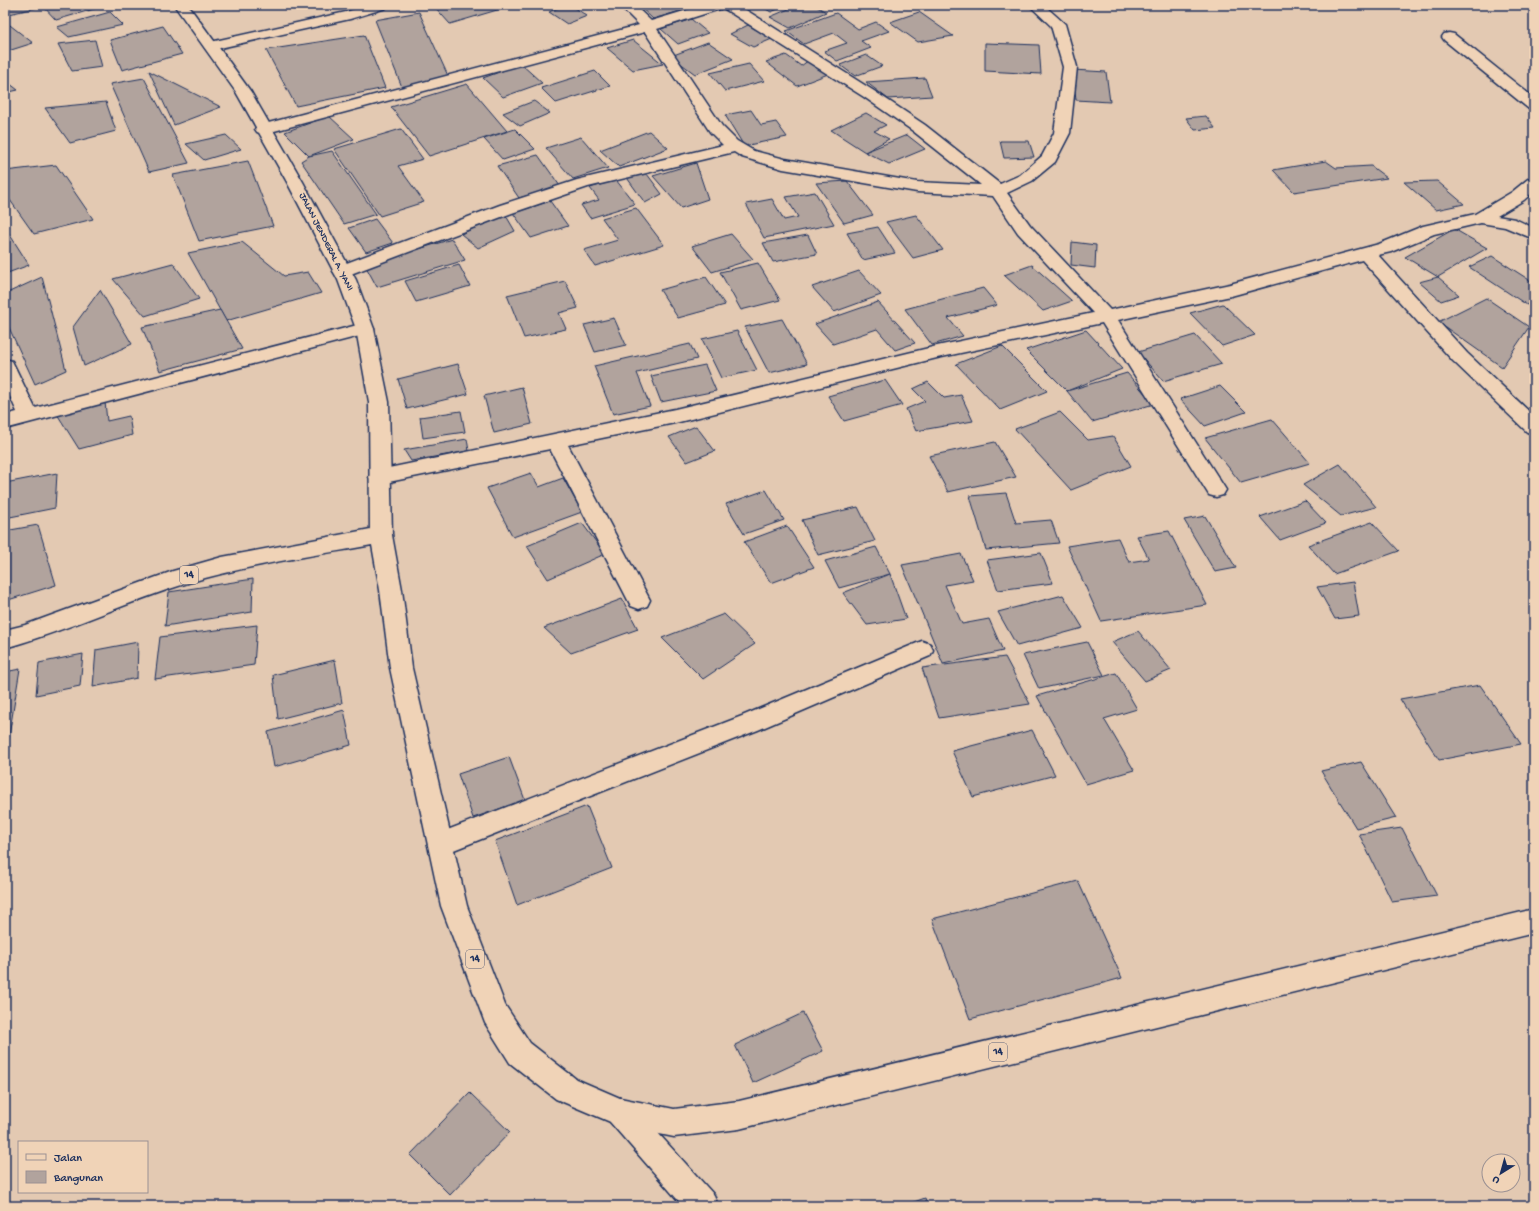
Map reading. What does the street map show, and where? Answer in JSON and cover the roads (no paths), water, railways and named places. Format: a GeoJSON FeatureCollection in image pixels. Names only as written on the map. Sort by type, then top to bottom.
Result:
{"type":"FeatureCollection","features":[{"type":"Feature","properties":{"kind":"main road","name":"JALAN JENDERAL A. YANI"},"geometry":{"type":"LineString","coordinates":[[181,5],[243,92],[295,182],[342,271],[365,329],[379,402],[381,535]]}},
{"type":"Feature","properties":{"kind":"main road"},"geometry":{"type":"LineString","coordinates":[[211,46],[350,15],[381,5]]}},
{"type":"Feature","properties":{"kind":"main road"},"geometry":{"type":"LineString","coordinates":[[626,5],[649,27],[716,129],[736,147],[748,154],[783,164],[917,187],[998,191],[1026,178],[1049,159],[1062,133],[1070,67],[1058,24],[1036,5]]}},
{"type":"Feature","properties":{"kind":"main road"},"geometry":{"type":"LineString","coordinates":[[263,129],[649,27],[719,5]]}},
{"type":"Feature","properties":{"kind":"main road"},"geometry":{"type":"LineString","coordinates":[[728,5],[869,94],[919,128],[998,191],[1024,229],[1107,317],[1216,490]]}},
{"type":"Feature","properties":{"kind":"main road"},"geometry":{"type":"LineString","coordinates":[[1449,37],[1534,106]]}},
{"type":"Feature","properties":{"kind":"main road"},"geometry":{"type":"LineString","coordinates":[[342,271],[506,209],[582,183],[736,147]]}},
{"type":"Feature","properties":{"kind":"main road"},"geometry":{"type":"LineString","coordinates":[[379,477],[675,416],[937,352],[1231,290],[1366,254],[1385,248],[1428,230],[1481,218],[1518,196],[1534,182]]}},
{"type":"Feature","properties":{"kind":"main road"},"geometry":{"type":"LineString","coordinates":[[1481,218],[1509,224],[1534,234]]}},
{"type":"Feature","properties":{"kind":"main road"},"geometry":{"type":"LineString","coordinates":[[1366,254],[1460,357],[1534,427]]}},
{"type":"Feature","properties":{"kind":"main road"},"geometry":{"type":"LineString","coordinates":[[5,422],[365,329]]}},
{"type":"Feature","properties":{"kind":"main road"},"geometry":{"type":"LineString","coordinates":[[5,365],[29,416]]}},
{"type":"Feature","properties":{"kind":"main road"},"geometry":{"type":"LineString","coordinates":[[556,441],[639,600]]}},
{"type":"Feature","properties":{"kind":"main road","name":"14"},"geometry":{"type":"LineString","coordinates":[[5,640],[181,577],[222,565],[381,535],[391,590],[401,668],[454,906],[495,1013],[520,1053],[566,1089],[620,1112],[674,1123],[739,1115],[1534,921]]}},
{"type":"Feature","properties":{"kind":"main road"},"geometry":{"type":"LineString","coordinates":[[441,844],[750,723],[922,650]]}},
{"type":"Feature","properties":{"kind":"main road"},"geometry":{"type":"LineString","coordinates":[[620,1112],[703,1206]]}}]}
